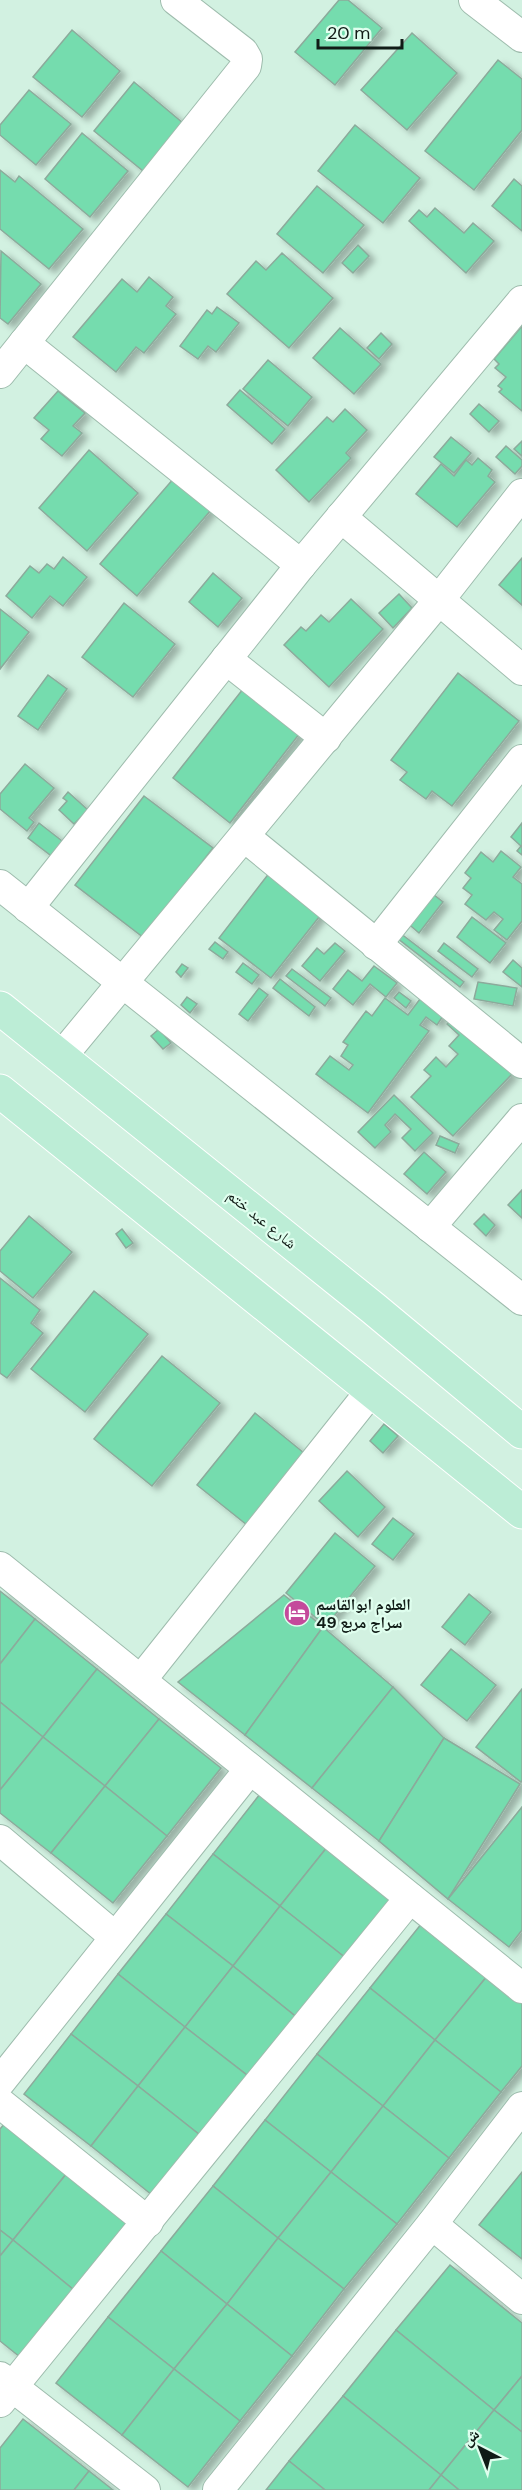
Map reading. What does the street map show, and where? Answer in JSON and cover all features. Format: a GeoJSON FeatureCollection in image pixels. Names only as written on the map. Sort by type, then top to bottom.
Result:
{"type":"FeatureCollection","features":[{"type":"Feature","properties":{"kind":"main road","name":"شارع عبد ختم"},"geometry":{"type":"LineString","coordinates":[[0,1008],[373,1308],[522,1432]]}},
{"type":"Feature","properties":{"kind":"main road"},"geometry":{"type":"LineString","coordinates":[[0,1091],[522,1512]]}},
{"type":"Feature","properties":{"kind":"street"},"geometry":{"type":"LineString","coordinates":[[0,374],[246,66],[247,59],[243,52],[176,0]]}},
{"type":"Feature","properties":{"kind":"street"},"geometry":{"type":"LineString","coordinates":[[474,0],[522,37]]}},
{"type":"Feature","properties":{"kind":"street"},"geometry":{"type":"LineString","coordinates":[[28,908],[301,565],[522,301]]}},
{"type":"Feature","properties":{"kind":"street"},"geometry":{"type":"LineString","coordinates":[[24,343],[301,565]]}},
{"type":"Feature","properties":{"kind":"street"},"geometry":{"type":"LineString","coordinates":[[61,1057],[440,600],[522,494]]}},
{"type":"Feature","properties":{"kind":"street"},"geometry":{"type":"LineString","coordinates":[[341,516],[522,670]]}},
{"type":"Feature","properties":{"kind":"street"},"geometry":{"type":"LineString","coordinates":[[226,659],[326,738]]}},
{"type":"Feature","properties":{"kind":"street"},"geometry":{"type":"LineString","coordinates":[[376,945],[522,760]]}},
{"type":"Feature","properties":{"kind":"street"},"geometry":{"type":"LineString","coordinates":[[245,837],[522,1063]]}},
{"type":"Feature","properties":{"kind":"street"},"geometry":{"type":"LineString","coordinates":[[0,885],[522,1300]]}},
{"type":"Feature","properties":{"kind":"street"},"geometry":{"type":"LineString","coordinates":[[430,1227],[522,1119]]}},
{"type":"Feature","properties":{"kind":"street"},"geometry":{"type":"LineString","coordinates":[[141,1680],[371,1391]]}},
{"type":"Feature","properties":{"kind":"street"},"geometry":{"type":"LineString","coordinates":[[0,1567],[522,1988]]}},
{"type":"Feature","properties":{"kind":"street"},"geometry":{"type":"LineString","coordinates":[[0,2082],[250,1769]]}},
{"type":"Feature","properties":{"kind":"street"},"geometry":{"type":"LineString","coordinates":[[0,1840],[115,1937]]}},
{"type":"Feature","properties":{"kind":"street"},"geometry":{"type":"LineString","coordinates":[[145,2490],[4,2389],[148,2222],[410,1898]]}},
{"type":"Feature","properties":{"kind":"street"},"geometry":{"type":"LineString","coordinates":[[0,2103],[148,2222]]}},
{"type":"Feature","properties":{"kind":"street"},"geometry":{"type":"LineString","coordinates":[[218,2490],[432,2224],[522,2107]]}},
{"type":"Feature","properties":{"kind":"street"},"geometry":{"type":"LineString","coordinates":[[432,2224],[522,2299]]}},
{"type":"Feature","properties":{"kind":"building"},"geometry":{"type":"Polygon","coordinates":[[[339,0],[348,0],[382,28],[335,85],[295,52],[339,0]]]}},
{"type":"Feature","properties":{"kind":"building"},"geometry":{"type":"Polygon","coordinates":[[[72,30],[120,71],[82,117],[33,77],[72,30]]]}},
{"type":"Feature","properties":{"kind":"building"},"geometry":{"type":"Polygon","coordinates":[[[412,33],[457,73],[407,130],[361,90],[412,33]]]}},
{"type":"Feature","properties":{"kind":"building"},"geometry":{"type":"Polygon","coordinates":[[[498,60],[522,79],[522,130],[474,190],[425,151],[498,60]]]}},
{"type":"Feature","properties":{"kind":"building"},"geometry":{"type":"Polygon","coordinates":[[[134,82],[183,123],[143,171],[94,131],[134,82]]]}},
{"type":"Feature","properties":{"kind":"building"},"geometry":{"type":"Polygon","coordinates":[[[29,90],[71,124],[36,165],[0,135],[0,125],[29,90]]]}},
{"type":"Feature","properties":{"kind":"building"},"geometry":{"type":"Polygon","coordinates":[[[355,125],[420,178],[383,223],[318,171],[355,125]]]}},
{"type":"Feature","properties":{"kind":"building"},"geometry":{"type":"Polygon","coordinates":[[[82,133],[128,171],[90,217],[45,179],[82,133]]]}},
{"type":"Feature","properties":{"kind":"building"},"geometry":{"type":"Polygon","coordinates":[[[0,170],[15,182],[19,176],[83,229],[49,269],[0,229],[0,170]]]}},
{"type":"Feature","properties":{"kind":"building"},"geometry":{"type":"Polygon","coordinates":[[[514,179],[522,186],[522,231],[492,206],[514,179]]]}},
{"type":"Feature","properties":{"kind":"building"},"geometry":{"type":"Polygon","coordinates":[[[317,186],[364,225],[323,273],[277,234],[317,186]]]}},
{"type":"Feature","properties":{"kind":"building"},"geometry":{"type":"Polygon","coordinates":[[[435,208],[464,233],[473,223],[494,241],[466,273],[409,221],[419,210],[427,217],[435,208]]]}},
{"type":"Feature","properties":{"kind":"building"},"geometry":{"type":"Polygon","coordinates":[[[358,245],[369,256],[353,273],[342,263],[358,245]]]}},
{"type":"Feature","properties":{"kind":"building"},"geometry":{"type":"Polygon","coordinates":[[[1,251],[41,284],[8,324],[0,318],[1,251]]]}},
{"type":"Feature","properties":{"kind":"building"},"geometry":{"type":"Polygon","coordinates":[[[282,253],[333,298],[289,348],[227,294],[256,261],[266,270],[282,253]]]}},
{"type":"Feature","properties":{"kind":"building"},"geometry":{"type":"Polygon","coordinates":[[[149,277],[173,297],[166,306],[176,314],[144,353],[136,347],[116,372],[73,337],[122,279],[137,292],[149,277]]]}},
{"type":"Feature","properties":{"kind":"building"},"geometry":{"type":"Polygon","coordinates":[[[217,307],[239,323],[216,352],[208,346],[198,359],[180,346],[207,310],[212,314],[217,307]]]}},
{"type":"Feature","properties":{"kind":"building"},"geometry":{"type":"Polygon","coordinates":[[[522,326],[522,411],[499,392],[502,389],[498,386],[506,377],[495,368],[499,364],[494,359],[522,326]]]}},
{"type":"Feature","properties":{"kind":"building"},"geometry":{"type":"Polygon","coordinates":[[[340,328],[381,364],[354,394],[313,358],[340,328]]]}},
{"type":"Feature","properties":{"kind":"building"},"geometry":{"type":"Polygon","coordinates":[[[381,333],[392,344],[379,359],[367,348],[381,333]]]}},
{"type":"Feature","properties":{"kind":"building"},"geometry":{"type":"Polygon","coordinates":[[[268,360],[312,397],[288,426],[243,389],[268,360]]]}},
{"type":"Feature","properties":{"kind":"building"},"geometry":{"type":"Polygon","coordinates":[[[240,390],[285,429],[272,444],[227,405],[240,390]]]}},
{"type":"Feature","properties":{"kind":"building"},"geometry":{"type":"Polygon","coordinates":[[[58,391],[85,413],[73,426],[82,433],[62,456],[41,439],[49,430],[34,418],[58,391]]]}},
{"type":"Feature","properties":{"kind":"building"},"geometry":{"type":"Polygon","coordinates":[[[479,404],[499,421],[489,432],[470,414],[479,404]]]}},
{"type":"Feature","properties":{"kind":"building"},"geometry":{"type":"Polygon","coordinates":[[[345,409],[367,430],[346,453],[351,458],[309,502],[276,470],[327,417],[333,422],[345,409]]]}},
{"type":"Feature","properties":{"kind":"building"},"geometry":{"type":"Polygon","coordinates":[[[451,437],[471,453],[454,473],[434,457],[451,437]]]}},
{"type":"Feature","properties":{"kind":"building"},"geometry":{"type":"Polygon","coordinates":[[[522,441],[522,456],[514,449],[522,441]]]}},
{"type":"Feature","properties":{"kind":"building"},"geometry":{"type":"Polygon","coordinates":[[[506,446],[522,460],[522,466],[515,474],[496,457],[506,446]]]}},
{"type":"Feature","properties":{"kind":"building"},"geometry":{"type":"Polygon","coordinates":[[[89,450],[138,493],[87,551],[39,508],[89,450]]]}},
{"type":"Feature","properties":{"kind":"building"},"geometry":{"type":"Polygon","coordinates":[[[478,458],[492,470],[488,476],[495,482],[457,527],[416,494],[441,464],[454,476],[466,460],[472,465],[478,458]]]}},
{"type":"Feature","properties":{"kind":"building"},"geometry":{"type":"Polygon","coordinates":[[[174,478],[211,510],[137,596],[100,564],[174,478]]]}},
{"type":"Feature","properties":{"kind":"building"},"geometry":{"type":"Polygon","coordinates":[[[63,557],[87,577],[63,606],[50,596],[32,618],[6,596],[30,566],[39,573],[47,564],[54,569],[63,557]]]}},
{"type":"Feature","properties":{"kind":"building"},"geometry":{"type":"Polygon","coordinates":[[[522,558],[522,605],[499,585],[522,558]]]}},
{"type":"Feature","properties":{"kind":"building"},"geometry":{"type":"Polygon","coordinates":[[[213,573],[242,598],[218,627],[189,602],[213,573]]]}},
{"type":"Feature","properties":{"kind":"building"},"geometry":{"type":"Polygon","coordinates":[[[399,594],[412,608],[393,628],[379,613],[399,594]]]}},
{"type":"Feature","properties":{"kind":"building"},"geometry":{"type":"Polygon","coordinates":[[[351,599],[383,629],[329,687],[284,645],[301,627],[306,631],[321,615],[329,622],[351,599]]]}},
{"type":"Feature","properties":{"kind":"building"},"geometry":{"type":"Polygon","coordinates":[[[124,603],[175,644],[133,697],[82,657],[124,603]]]}},
{"type":"Feature","properties":{"kind":"building"},"geometry":{"type":"Polygon","coordinates":[[[0,609],[29,632],[0,669],[0,609]]]}},
{"type":"Feature","properties":{"kind":"building"},"geometry":{"type":"Polygon","coordinates":[[[458,673],[519,721],[452,806],[432,791],[426,799],[400,780],[407,772],[391,760],[458,673]]]}},
{"type":"Feature","properties":{"kind":"building"},"geometry":{"type":"Polygon","coordinates":[[[48,675],[67,689],[38,730],[18,716],[48,675]]]}},
{"type":"Feature","properties":{"kind":"building"},"geometry":{"type":"Polygon","coordinates":[[[243,689],[300,733],[230,823],[173,778],[243,689]]]}},
{"type":"Feature","properties":{"kind":"building"},"geometry":{"type":"Polygon","coordinates":[[[25,764],[54,788],[29,818],[34,822],[27,831],[0,809],[0,794],[25,764]]]}},
{"type":"Feature","properties":{"kind":"building"},"geometry":{"type":"Polygon","coordinates":[[[68,792],[88,810],[74,824],[59,810],[67,801],[63,798],[68,792]]]}},
{"type":"Feature","properties":{"kind":"building"},"geometry":{"type":"Polygon","coordinates":[[[144,796],[213,848],[144,938],[75,885],[144,796]]]}},
{"type":"Feature","properties":{"kind":"building"},"geometry":{"type":"Polygon","coordinates":[[[39,823],[66,844],[54,858],[28,838],[39,823]]]}},
{"type":"Feature","properties":{"kind":"building"},"geometry":{"type":"Polygon","coordinates":[[[522,823],[522,855],[517,851],[521,846],[511,837],[522,823]]]}},
{"type":"Feature","properties":{"kind":"building"},"geometry":{"type":"Polygon","coordinates":[[[501,851],[521,867],[513,877],[522,884],[522,921],[507,940],[494,930],[503,919],[494,912],[486,920],[465,904],[472,895],[463,888],[471,878],[465,873],[481,852],[493,862],[501,851]]]}},
{"type":"Feature","properties":{"kind":"building"},"geometry":{"type":"Polygon","coordinates":[[[270,872],[323,912],[271,978],[219,938],[270,872]]]}},
{"type":"Feature","properties":{"kind":"building"},"geometry":{"type":"Polygon","coordinates":[[[429,891],[443,902],[419,933],[405,921],[429,891]]]}},
{"type":"Feature","properties":{"kind":"building"},"geometry":{"type":"Polygon","coordinates":[[[472,917],[506,943],[490,963],[457,937],[472,917]]]}},
{"type":"Feature","properties":{"kind":"building"},"geometry":{"type":"Polygon","coordinates":[[[400,933],[464,982],[460,987],[397,938],[400,933]]]}},
{"type":"Feature","properties":{"kind":"building"},"geometry":{"type":"Polygon","coordinates":[[[215,942],[228,952],[223,959],[209,949],[215,942]]]}},
{"type":"Feature","properties":{"kind":"building"},"geometry":{"type":"Polygon","coordinates":[[[335,943],[345,951],[320,981],[302,966],[317,948],[324,954],[335,943]]]}},
{"type":"Feature","properties":{"kind":"building"},"geometry":{"type":"Polygon","coordinates":[[[444,943],[478,969],[472,977],[438,951],[444,943]]]}},
{"type":"Feature","properties":{"kind":"building"},"geometry":{"type":"Polygon","coordinates":[[[513,960],[522,968],[522,987],[503,972],[513,960]]]}},
{"type":"Feature","properties":{"kind":"building"},"geometry":{"type":"Polygon","coordinates":[[[243,963],[259,975],[252,984],[236,972],[243,963]]]}},
{"type":"Feature","properties":{"kind":"building"},"geometry":{"type":"Polygon","coordinates":[[[182,964],[188,968],[181,977],[176,972],[182,964]]]}},
{"type":"Feature","properties":{"kind":"building"},"geometry":{"type":"Polygon","coordinates":[[[374,966],[397,983],[386,997],[370,984],[353,1005],[333,989],[348,970],[362,981],[374,966]]]}},
{"type":"Feature","properties":{"kind":"building"},"geometry":{"type":"Polygon","coordinates":[[[292,969],[331,998],[325,1006],[286,976],[292,969]]]}},
{"type":"Feature","properties":{"kind":"building"},"geometry":{"type":"Polygon","coordinates":[[[280,979],[315,1007],[309,1016],[273,988],[280,979]]]}},
{"type":"Feature","properties":{"kind":"building"},"geometry":{"type":"Polygon","coordinates":[[[478,982],[517,988],[513,1006],[474,999],[478,982]]]}},
{"type":"Feature","properties":{"kind":"building"},"geometry":{"type":"Polygon","coordinates":[[[259,988],[268,995],[248,1021],[239,1014],[259,988]]]}},
{"type":"Feature","properties":{"kind":"building"},"geometry":{"type":"Polygon","coordinates":[[[399,992],[411,1001],[406,1008],[394,998],[399,992]]]}},
{"type":"Feature","properties":{"kind":"building"},"geometry":{"type":"Polygon","coordinates":[[[187,997],[197,1004],[190,1013],[181,1005],[187,997]]]}},
{"type":"Feature","properties":{"kind":"building"},"geometry":{"type":"Polygon","coordinates":[[[385,998],[408,1015],[420,999],[443,1016],[437,1025],[426,1017],[420,1025],[429,1031],[368,1113],[316,1074],[330,1056],[349,1070],[353,1065],[341,1056],[348,1045],[343,1042],[366,1011],[372,1016],[385,998]]]}},
{"type":"Feature","properties":{"kind":"building"},"geometry":{"type":"Polygon","coordinates":[[[453,1019],[512,1074],[453,1136],[411,1097],[431,1076],[424,1070],[436,1057],[446,1067],[458,1054],[449,1046],[459,1035],[447,1024],[453,1019]]]}},
{"type":"Feature","properties":{"kind":"building"},"geometry":{"type":"Polygon","coordinates":[[[159,1029],[171,1043],[163,1049],[151,1036],[159,1029]]]}},
{"type":"Feature","properties":{"kind":"building"},"geometry":{"type":"Polygon","coordinates":[[[394,1095],[433,1133],[415,1151],[402,1138],[411,1129],[395,1114],[385,1125],[391,1132],[375,1148],[358,1132],[394,1095]]]}},
{"type":"Feature","properties":{"kind":"building"},"geometry":{"type":"Polygon","coordinates":[[[440,1136],[459,1144],[455,1153],[436,1145],[440,1136]]]}},
{"type":"Feature","properties":{"kind":"building"},"geometry":{"type":"Polygon","coordinates":[[[424,1152],[446,1172],[427,1194],[404,1174],[424,1152]]]}},
{"type":"Feature","properties":{"kind":"building"},"geometry":{"type":"Polygon","coordinates":[[[522,1190],[522,1218],[508,1205],[522,1190]]]}},
{"type":"Feature","properties":{"kind":"building"},"geometry":{"type":"Polygon","coordinates":[[[484,1214],[495,1225],[486,1236],[474,1224],[484,1214]]]}},
{"type":"Feature","properties":{"kind":"building"},"geometry":{"type":"Polygon","coordinates":[[[29,1216],[72,1252],[33,1298],[0,1271],[0,1251],[29,1216]]]}},
{"type":"Feature","properties":{"kind":"building"},"geometry":{"type":"Polygon","coordinates":[[[122,1229],[133,1243],[126,1248],[116,1234],[122,1229]]]}},
{"type":"Feature","properties":{"kind":"building"},"geometry":{"type":"Polygon","coordinates":[[[0,1278],[40,1310],[31,1323],[43,1333],[7,1378],[0,1373],[0,1278]]]}},
{"type":"Feature","properties":{"kind":"building"},"geometry":{"type":"Polygon","coordinates":[[[94,1291],[148,1334],[85,1412],[31,1369],[94,1291]]]}},
{"type":"Feature","properties":{"kind":"building"},"geometry":{"type":"Polygon","coordinates":[[[162,1356],[220,1403],[152,1486],[94,1439],[162,1356]]]}},
{"type":"Feature","properties":{"kind":"building"},"geometry":{"type":"Polygon","coordinates":[[[255,1413],[304,1453],[247,1525],[197,1485],[255,1413]]]}},
{"type":"Feature","properties":{"kind":"building"},"geometry":{"type":"Polygon","coordinates":[[[384,1424],[398,1436],[383,1453],[370,1441],[384,1424]]]}},
{"type":"Feature","properties":{"kind":"building"},"geometry":{"type":"Polygon","coordinates":[[[347,1471],[385,1507],[358,1537],[319,1501],[347,1471]]]}},
{"type":"Feature","properties":{"kind":"building"},"geometry":{"type":"Polygon","coordinates":[[[393,1518],[414,1534],[393,1560],[372,1544],[393,1518]]]}},
{"type":"Feature","properties":{"kind":"building"},"geometry":{"type":"Polygon","coordinates":[[[335,1533],[375,1566],[326,1626],[286,1593],[335,1533]]]}},
{"type":"Feature","properties":{"kind":"building"},"geometry":{"type":"Polygon","coordinates":[[[0,1591],[35,1619],[0,1664],[0,1591]]]}},
{"type":"Feature","properties":{"kind":"building"},"geometry":{"type":"Polygon","coordinates":[[[469,1594],[491,1612],[465,1645],[442,1627],[469,1594]]]}},
{"type":"Feature","properties":{"kind":"building"},"geometry":{"type":"Polygon","coordinates":[[[284,1595],[323,1627],[245,1735],[178,1682],[284,1595]]]}},
{"type":"Feature","properties":{"kind":"building"},"geometry":{"type":"Polygon","coordinates":[[[35,1619],[97,1669],[43,1737],[0,1702],[0,1664],[35,1619]]]}},
{"type":"Feature","properties":{"kind":"building"},"geometry":{"type":"Polygon","coordinates":[[[323,1627],[393,1687],[312,1788],[245,1735],[323,1627]]]}},
{"type":"Feature","properties":{"kind":"building"},"geometry":{"type":"Polygon","coordinates":[[[451,1649],[496,1685],[467,1721],[421,1685],[451,1649]]]}},
{"type":"Feature","properties":{"kind":"building"},"geometry":{"type":"Polygon","coordinates":[[[97,1669],[159,1719],[105,1786],[43,1737],[97,1669]]]}},
{"type":"Feature","properties":{"kind":"building"},"geometry":{"type":"Polygon","coordinates":[[[393,1687],[444,1738],[379,1841],[312,1788],[393,1687]]]}},
{"type":"Feature","properties":{"kind":"building"},"geometry":{"type":"Polygon","coordinates":[[[522,1689],[522,1780],[521,1782],[476,1747],[522,1689]]]}},
{"type":"Feature","properties":{"kind":"building"},"geometry":{"type":"Polygon","coordinates":[[[0,1702],[43,1737],[0,1790],[0,1702]]]}},
{"type":"Feature","properties":{"kind":"building"},"geometry":{"type":"Polygon","coordinates":[[[159,1719],[221,1768],[167,1836],[105,1786],[159,1719]]]}},
{"type":"Feature","properties":{"kind":"building"},"geometry":{"type":"Polygon","coordinates":[[[43,1737],[105,1786],[51,1853],[0,1813],[0,1790],[43,1737]]]}},
{"type":"Feature","properties":{"kind":"building"},"geometry":{"type":"Polygon","coordinates":[[[444,1738],[520,1784],[448,1899],[379,1841],[444,1738]]]}},
{"type":"Feature","properties":{"kind":"building"},"geometry":{"type":"Polygon","coordinates":[[[105,1786],[167,1836],[113,1903],[51,1853],[105,1786]]]}},
{"type":"Feature","properties":{"kind":"building"},"geometry":{"type":"Polygon","coordinates":[[[260,1794],[328,1846],[280,1906],[213,1854],[260,1794]]]}},
{"type":"Feature","properties":{"kind":"building"},"geometry":{"type":"Polygon","coordinates":[[[522,1807],[522,1930],[509,1947],[448,1899],[522,1807]]]}},
{"type":"Feature","properties":{"kind":"building"},"geometry":{"type":"Polygon","coordinates":[[[328,1846],[394,1899],[347,1959],[280,1906],[328,1846]]]}},
{"type":"Feature","properties":{"kind":"building"},"geometry":{"type":"Polygon","coordinates":[[[213,1854],[280,1906],[233,1966],[166,1914],[213,1854]]]}},
{"type":"Feature","properties":{"kind":"building"},"geometry":{"type":"Polygon","coordinates":[[[280,1906],[347,1959],[299,2019],[233,1966],[280,1906]]]}},
{"type":"Feature","properties":{"kind":"building"},"geometry":{"type":"Polygon","coordinates":[[[166,1914],[233,1966],[185,2027],[118,1974],[166,1914]]]}},
{"type":"Feature","properties":{"kind":"building"},"geometry":{"type":"Polygon","coordinates":[[[422,1923],[488,1975],[435,2040],[370,1988],[422,1923]]]}},
{"type":"Feature","properties":{"kind":"building"},"geometry":{"type":"Polygon","coordinates":[[[233,1966],[299,2019],[252,2079],[185,2027],[233,1966]]]}},
{"type":"Feature","properties":{"kind":"building"},"geometry":{"type":"Polygon","coordinates":[[[118,1974],[185,2027],[138,2086],[71,2034],[118,1974]]]}},
{"type":"Feature","properties":{"kind":"building"},"geometry":{"type":"Polygon","coordinates":[[[488,1975],[522,2002],[522,2066],[501,2092],[435,2040],[488,1975]]]}},
{"type":"Feature","properties":{"kind":"building"},"geometry":{"type":"Polygon","coordinates":[[[370,1988],[435,2040],[383,2106],[317,2054],[370,1988]]]}},
{"type":"Feature","properties":{"kind":"building"},"geometry":{"type":"Polygon","coordinates":[[[185,2027],[252,2079],[205,2139],[138,2086],[185,2027]]]}},
{"type":"Feature","properties":{"kind":"building"},"geometry":{"type":"Polygon","coordinates":[[[71,2034],[138,2086],[91,2146],[24,2094],[71,2034]]]}},
{"type":"Feature","properties":{"kind":"building"},"geometry":{"type":"Polygon","coordinates":[[[435,2040],[501,2092],[449,2158],[383,2106],[435,2040]]]}},
{"type":"Feature","properties":{"kind":"building"},"geometry":{"type":"Polygon","coordinates":[[[317,2054],[383,2106],[331,2172],[265,2120],[317,2054]]]}},
{"type":"Feature","properties":{"kind":"building"},"geometry":{"type":"Polygon","coordinates":[[[138,2086],[205,2139],[157,2199],[91,2146],[138,2086]]]}},
{"type":"Feature","properties":{"kind":"building"},"geometry":{"type":"Polygon","coordinates":[[[383,2106],[449,2158],[397,2224],[331,2172],[383,2106]]]}},
{"type":"Feature","properties":{"kind":"building"},"geometry":{"type":"Polygon","coordinates":[[[265,2120],[331,2172],[278,2238],[213,2186],[265,2120]]]}},
{"type":"Feature","properties":{"kind":"building"},"geometry":{"type":"Polygon","coordinates":[[[5,2123],[67,2173],[13,2240],[0,2230],[0,2129],[5,2123]]]}},
{"type":"Feature","properties":{"kind":"building"},"geometry":{"type":"Polygon","coordinates":[[[331,2172],[397,2224],[344,2289],[278,2238],[331,2172]]]}},
{"type":"Feature","properties":{"kind":"building"},"geometry":{"type":"Polygon","coordinates":[[[522,2172],[522,2259],[479,2225],[522,2172]]]}},
{"type":"Feature","properties":{"kind":"building"},"geometry":{"type":"Polygon","coordinates":[[[67,2173],[128,2223],[74,2290],[13,2240],[67,2173]]]}},
{"type":"Feature","properties":{"kind":"building"},"geometry":{"type":"Polygon","coordinates":[[[213,2186],[278,2238],[227,2304],[161,2251],[213,2186]]]}},
{"type":"Feature","properties":{"kind":"building"},"geometry":{"type":"Polygon","coordinates":[[[0,2230],[13,2240],[0,2256],[0,2230]]]}},
{"type":"Feature","properties":{"kind":"building"},"geometry":{"type":"Polygon","coordinates":[[[278,2238],[344,2289],[292,2356],[227,2304],[278,2238]]]}},
{"type":"Feature","properties":{"kind":"building"},"geometry":{"type":"Polygon","coordinates":[[[13,2240],[74,2290],[20,2357],[0,2341],[0,2256],[13,2240]]]}},
{"type":"Feature","properties":{"kind":"building"},"geometry":{"type":"Polygon","coordinates":[[[161,2251],[227,2304],[174,2369],[108,2317],[161,2251]]]}},
{"type":"Feature","properties":{"kind":"building"},"geometry":{"type":"Polygon","coordinates":[[[450,2265],[522,2323],[522,2376],[494,2410],[396,2330],[450,2265]]]}},
{"type":"Feature","properties":{"kind":"building"},"geometry":{"type":"Polygon","coordinates":[[[227,2304],[292,2356],[240,2421],[174,2369],[227,2304]]]}},
{"type":"Feature","properties":{"kind":"building"},"geometry":{"type":"Polygon","coordinates":[[[108,2317],[174,2369],[122,2435],[56,2383],[108,2317]]]}},
{"type":"Feature","properties":{"kind":"building"},"geometry":{"type":"Polygon","coordinates":[[[396,2330],[494,2410],[441,2475],[343,2396],[396,2330]]]}},
{"type":"Feature","properties":{"kind":"building"},"geometry":{"type":"Polygon","coordinates":[[[174,2369],[240,2421],[188,2487],[122,2435],[174,2369]]]}},
{"type":"Feature","properties":{"kind":"building"},"geometry":{"type":"Polygon","coordinates":[[[522,2376],[522,2432],[494,2410],[522,2376]]]}},
{"type":"Feature","properties":{"kind":"building"},"geometry":{"type":"Polygon","coordinates":[[[343,2396],[441,2475],[429,2490],[325,2490],[289,2461],[343,2396]]]}},
{"type":"Feature","properties":{"kind":"building"},"geometry":{"type":"Polygon","coordinates":[[[494,2410],[522,2432],[522,2490],[459,2490],[441,2475],[494,2410]]]}},
{"type":"Feature","properties":{"kind":"building"},"geometry":{"type":"Polygon","coordinates":[[[23,2419],[89,2471],[74,2490],[0,2490],[0,2448],[23,2419]]]}},
{"type":"Feature","properties":{"kind":"building"},"geometry":{"type":"Polygon","coordinates":[[[289,2461],[325,2490],[266,2490],[289,2461]]]}},
{"type":"Feature","properties":{"kind":"building"},"geometry":{"type":"Polygon","coordinates":[[[89,2471],[113,2490],[74,2490],[89,2471]]]}},
{"type":"Feature","properties":{"kind":"building"},"geometry":{"type":"Polygon","coordinates":[[[441,2475],[459,2490],[429,2490],[441,2475]]]}},
{"type":"Feature","properties":{"kind":"place","name":"العلوم ابوالقاسم سراج مربع 49"},"geometry":{"type":"Point","coordinates":[297,1613]}}]}
